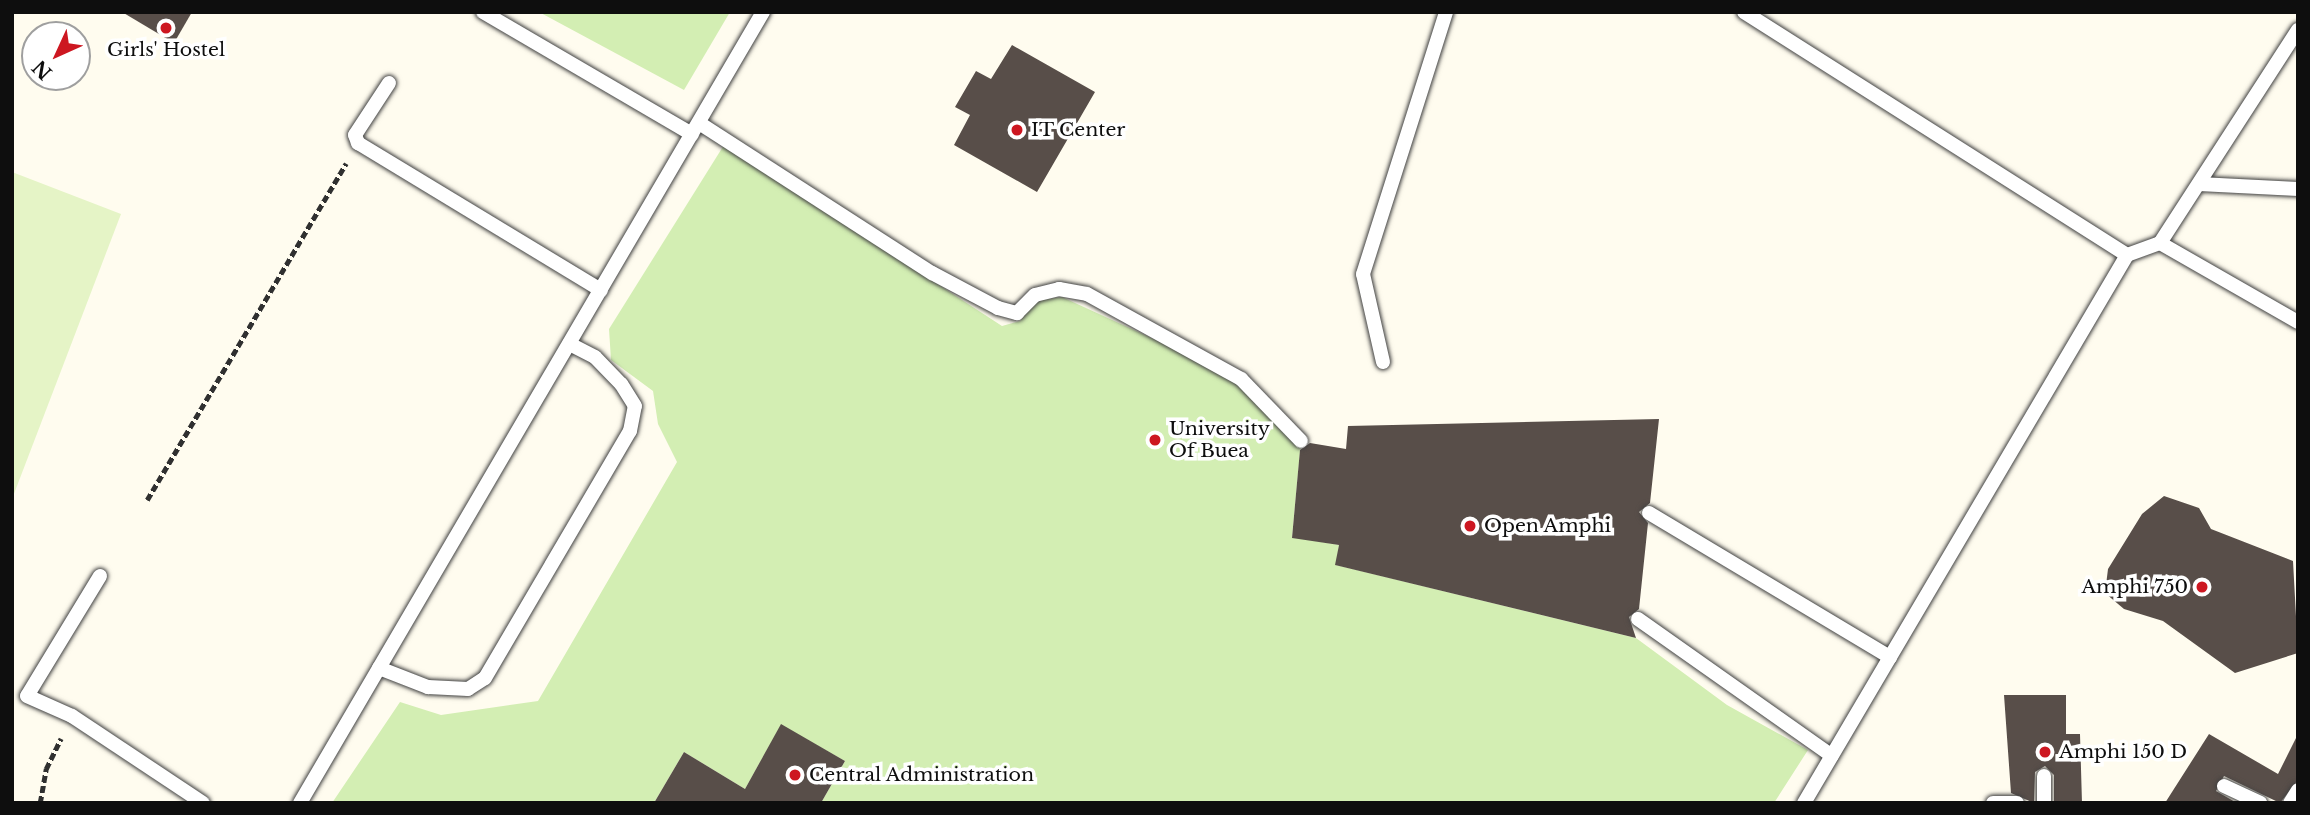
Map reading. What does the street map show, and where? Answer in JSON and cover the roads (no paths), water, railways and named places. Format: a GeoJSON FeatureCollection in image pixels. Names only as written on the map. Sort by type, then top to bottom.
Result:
{"type":"FeatureCollection","features":[{"type":"Feature","properties":{"kind":"lane"},"geometry":{"type":"LineString","coordinates":[[483,12],[695,129],[932,273],[998,308],[1017,313],[1035,295],[1059,289],[1087,294],[1241,379],[1301,441]]}},
{"type":"Feature","properties":{"kind":"lane"},"geometry":{"type":"LineString","coordinates":[[300,803],[764,12]]}},
{"type":"Feature","properties":{"kind":"lane"},"geometry":{"type":"LineString","coordinates":[[1383,362],[1363,274],[1446,12]]}},
{"type":"Feature","properties":{"kind":"lane"},"geometry":{"type":"LineString","coordinates":[[1744,12],[2127,255]]}},
{"type":"Feature","properties":{"kind":"lane"},"geometry":{"type":"LineString","coordinates":[[1804,803],[2127,255],[2160,243],[2298,30]]}},
{"type":"Feature","properties":{"kind":"lane"},"geometry":{"type":"LineString","coordinates":[[389,83],[355,135],[358,143],[601,290]]}},
{"type":"Feature","properties":{"kind":"lane"},"geometry":{"type":"LineString","coordinates":[[2199,184],[2298,188]]}},
{"type":"Feature","properties":{"kind":"lane"},"geometry":{"type":"LineString","coordinates":[[2160,243],[2298,322]]}},
{"type":"Feature","properties":{"kind":"lane"},"geometry":{"type":"LineString","coordinates":[[379,668],[428,687],[468,689],[485,678],[630,431],[635,406],[621,384],[596,357],[569,344]]}},
{"type":"Feature","properties":{"kind":"lane"},"geometry":{"type":"LineString","coordinates":[[1649,513],[1890,657]]}},
{"type":"Feature","properties":{"kind":"lane"},"geometry":{"type":"LineString","coordinates":[[100,576],[27,692],[72,716],[202,803]]}},
{"type":"Feature","properties":{"kind":"lane"},"geometry":{"type":"LineString","coordinates":[[1638,619],[1832,756]]}},
{"type":"Feature","properties":{"kind":"lane"},"geometry":{"type":"LineString","coordinates":[[2044,776],[2044,803]]}},
{"type":"Feature","properties":{"kind":"lane"},"geometry":{"type":"LineString","coordinates":[[2224,786],[2260,803]]}},
{"type":"Feature","properties":{"kind":"lane"},"geometry":{"type":"LineString","coordinates":[[2290,803],[2298,790]]}},
{"type":"Feature","properties":{"kind":"lane"},"geometry":{"type":"LineString","coordinates":[[1993,803],[2017,803]]}},
{"type":"Feature","properties":{"kind":"place","name":"Girls' Hostel"},"geometry":{"type":"Point","coordinates":[166,28]}},
{"type":"Feature","properties":{"kind":"place","name":"IT Center"},"geometry":{"type":"Point","coordinates":[1017,130]}},
{"type":"Feature","properties":{"kind":"place","name":"University Of Buea"},"geometry":{"type":"Point","coordinates":[1155,440]}},
{"type":"Feature","properties":{"kind":"place","name":"Open Amphi"},"geometry":{"type":"Point","coordinates":[1470,526]}},
{"type":"Feature","properties":{"kind":"place","name":"Amphi 750"},"geometry":{"type":"Point","coordinates":[2202,587]}},
{"type":"Feature","properties":{"kind":"place","name":"Amphi 150 D"},"geometry":{"type":"Point","coordinates":[2045,752]}},
{"type":"Feature","properties":{"kind":"place","name":"Central Administration"},"geometry":{"type":"Point","coordinates":[795,775]}}]}
